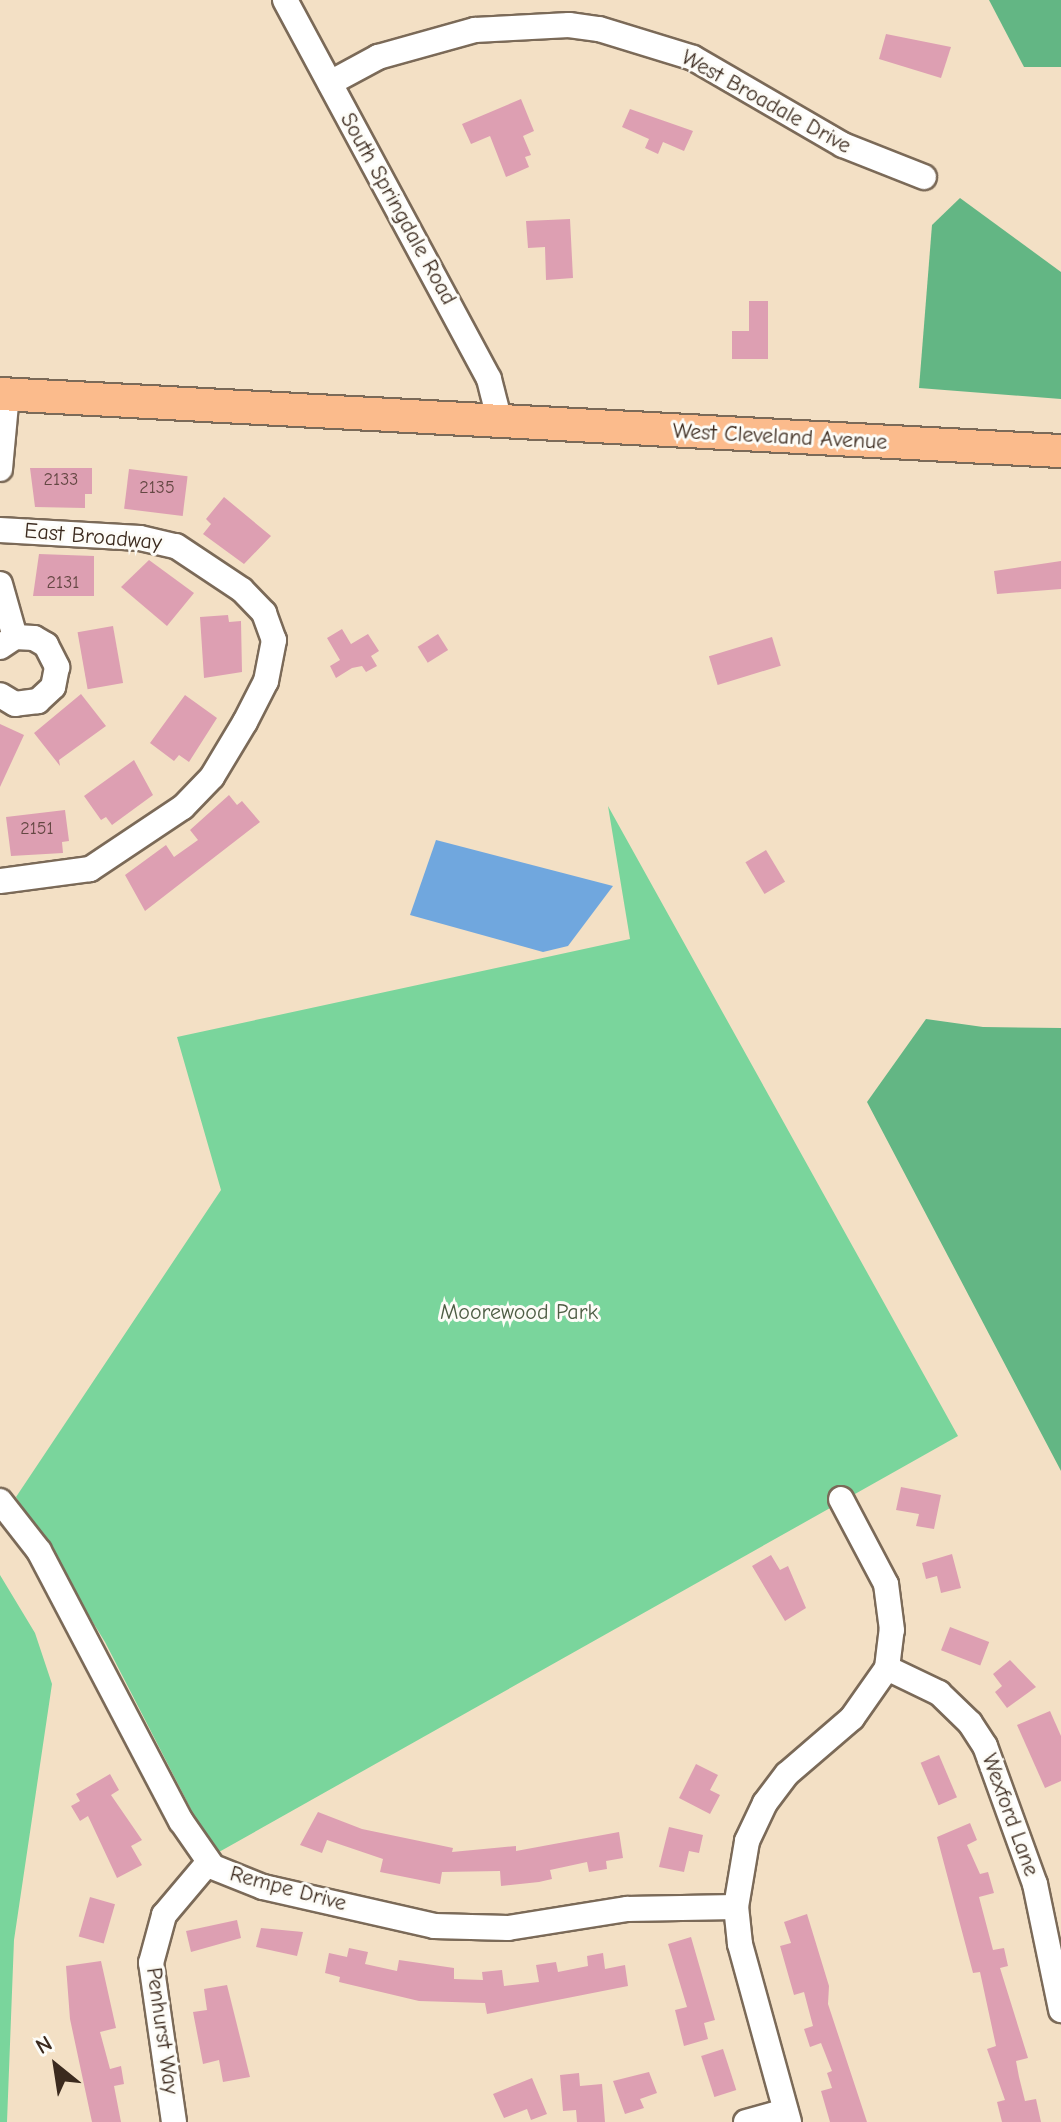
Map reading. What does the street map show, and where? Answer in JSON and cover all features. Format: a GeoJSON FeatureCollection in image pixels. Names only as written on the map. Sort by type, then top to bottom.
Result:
{"type":"FeatureCollection","features":[{"type":"Feature","properties":{"kind":"main road"},"geometry":{"type":"LineString","coordinates":[[3,394],[500,422]]}},
{"type":"Feature","properties":{"kind":"main road","name":"West Cleveland Avenue"},"geometry":{"type":"LineString","coordinates":[[500,422],[1061,451]]}},
{"type":"Feature","properties":{"kind":"street","name":"South Springdale Road"},"geometry":{"type":"LineString","coordinates":[[285,0],[489,379],[500,422]]}},
{"type":"Feature","properties":{"kind":"street","name":"West Broadale Drive"},"geometry":{"type":"LineString","coordinates":[[330,83],[389,53],[475,30],[569,25],[599,29],[693,58],[843,145],[924,177]]}},
{"type":"Feature","properties":{"kind":"street"},"geometry":{"type":"LineString","coordinates":[[0,469],[3,394]]}},
{"type":"Feature","properties":{"kind":"street","name":"East Broadway"},"geometry":{"type":"LineString","coordinates":[[0,530],[140,538],[176,546],[242,590],[264,613],[274,640],[266,681],[245,722],[212,777],[183,807],[90,869],[0,881]]}},
{"type":"Feature","properties":{"kind":"street"},"geometry":{"type":"LineString","coordinates":[[0,584],[7,642],[34,638],[46,645],[54,656],[57,677],[46,696],[30,704],[0,695]]}},
{"type":"Feature","properties":{"kind":"street"},"geometry":{"type":"LineString","coordinates":[[746,2122],[788,2117],[740,1944],[736,1907],[747,1841],[765,1803],[787,1774],[852,1718],[887,1668],[892,1630],[886,1584],[841,1499]]}},
{"type":"Feature","properties":{"kind":"street","name":"Rempe Drive"},"geometry":{"type":"LineString","coordinates":[[0,1501],[52,1573],[208,1863],[248,1883],[434,1926],[508,1928],[627,1909],[736,1907]]}},
{"type":"Feature","properties":{"kind":"street","name":"Wexford Lane"},"geometry":{"type":"LineString","coordinates":[[887,1668],[939,1693],[979,1736],[1024,1844],[1055,1948],[1061,2010]]}},
{"type":"Feature","properties":{"kind":"street","name":"Penhurst Way"},"geometry":{"type":"LineString","coordinates":[[174,2122],[151,1963],[164,1915],[208,1863]]}},
{"type":"Feature","properties":{"kind":"green space"},"geometry":{"type":"Polygon","coordinates":[[[989,0],[1061,0],[1061,67],[1024,67],[989,0]]]}},
{"type":"Feature","properties":{"kind":"green space"},"geometry":{"type":"Polygon","coordinates":[[[960,198],[1061,272],[1061,399],[919,388],[932,225],[960,198]]]}},
{"type":"Feature","properties":{"kind":"green space","name":"Moorewood Park"},"geometry":{"type":"Polygon","coordinates":[[[608,806],[958,1436],[219,1852],[195,1817],[105,1642],[16,1497],[221,1190],[177,1037],[630,939],[608,806]]]}},
{"type":"Feature","properties":{"kind":"green space"},"geometry":{"type":"Polygon","coordinates":[[[926,1019],[983,1027],[1061,1028],[1061,1471],[867,1102],[926,1019]]]}},
{"type":"Feature","properties":{"kind":"green space"},"geometry":{"type":"Polygon","coordinates":[[[0,1575],[35,1633],[52,1684],[14,1940],[7,2122],[0,2122],[0,1575]]]}},
{"type":"Feature","properties":{"kind":"water"},"geometry":{"type":"Polygon","coordinates":[[[436,840],[613,886],[568,946],[543,952],[410,915],[436,840]]]}},
{"type":"Feature","properties":{"kind":"building"},"geometry":{"type":"Polygon","coordinates":[[[886,34],[951,47],[941,78],[879,59],[886,34]]]}},
{"type":"Feature","properties":{"kind":"building"},"geometry":{"type":"Polygon","coordinates":[[[521,99],[534,131],[523,136],[531,155],[525,157],[529,167],[506,177],[490,136],[471,144],[462,124],[521,99]]]}},
{"type":"Feature","properties":{"kind":"building"},"geometry":{"type":"Polygon","coordinates":[[[630,109],[693,131],[684,151],[663,142],[658,154],[645,148],[649,139],[622,127],[630,109]]]}},
{"type":"Feature","properties":{"kind":"building"},"geometry":{"type":"Polygon","coordinates":[[[570,219],[573,278],[546,280],[545,247],[528,248],[526,221],[570,219]]]}},
{"type":"Feature","properties":{"kind":"building"},"geometry":{"type":"Polygon","coordinates":[[[749,301],[768,301],[768,359],[732,359],[732,331],[749,331],[749,301]]]}},
{"type":"Feature","properties":{"kind":"building"},"geometry":{"type":"Polygon","coordinates":[[[30,468],[92,468],[92,494],[85,494],[85,508],[35,507],[30,468]]]}},
{"type":"Feature","properties":{"kind":"building"},"geometry":{"type":"Polygon","coordinates":[[[129,469],[188,476],[183,516],[124,509],[129,469]]]}},
{"type":"Feature","properties":{"kind":"building"},"geometry":{"type":"Polygon","coordinates":[[[224,497],[271,536],[244,564],[203,534],[211,524],[206,519],[224,497]]]}},
{"type":"Feature","properties":{"kind":"building"},"geometry":{"type":"Polygon","coordinates":[[[39,554],[94,556],[94,596],[33,596],[39,554]]]}},
{"type":"Feature","properties":{"kind":"building"},"geometry":{"type":"Polygon","coordinates":[[[149,560],[194,593],[167,626],[121,587],[149,560]]]}},
{"type":"Feature","properties":{"kind":"building"},"geometry":{"type":"Polygon","coordinates":[[[1061,561],[1061,589],[997,594],[994,571],[1061,561]]]}},
{"type":"Feature","properties":{"kind":"building"},"geometry":{"type":"Polygon","coordinates":[[[228,615],[229,622],[241,621],[242,672],[204,678],[200,617],[228,615]]]}},
{"type":"Feature","properties":{"kind":"building"},"geometry":{"type":"Polygon","coordinates":[[[113,626],[123,683],[88,689],[78,632],[113,626]]]}},
{"type":"Feature","properties":{"kind":"building"},"geometry":{"type":"Polygon","coordinates":[[[342,629],[351,644],[368,634],[379,651],[371,656],[377,666],[366,672],[362,666],[352,668],[336,678],[330,666],[340,660],[327,638],[342,629]]]}},
{"type":"Feature","properties":{"kind":"building"},"geometry":{"type":"Polygon","coordinates":[[[438,634],[448,650],[428,663],[418,647],[438,634]]]}},
{"type":"Feature","properties":{"kind":"building"},"geometry":{"type":"Polygon","coordinates":[[[772,637],[781,666],[718,685],[709,656],[772,637]]]}},
{"type":"Feature","properties":{"kind":"building"},"geometry":{"type":"Polygon","coordinates":[[[81,694],[106,726],[59,760],[60,766],[34,733],[81,694]]]}},
{"type":"Feature","properties":{"kind":"building"},"geometry":{"type":"Polygon","coordinates":[[[185,695],[217,718],[189,762],[179,755],[174,761],[150,743],[185,695]]]}},
{"type":"Feature","properties":{"kind":"building"},"geometry":{"type":"Polygon","coordinates":[[[0,724],[24,735],[0,787],[0,724]]]}},
{"type":"Feature","properties":{"kind":"building"},"geometry":{"type":"Polygon","coordinates":[[[134,760],[153,795],[112,825],[106,817],[101,820],[84,796],[134,760]]]}},
{"type":"Feature","properties":{"kind":"building"},"geometry":{"type":"Polygon","coordinates":[[[229,795],[237,805],[242,801],[260,822],[145,911],[125,875],[166,845],[174,857],[198,840],[190,830],[229,795]]]}},
{"type":"Feature","properties":{"kind":"building"},"geometry":{"type":"Polygon","coordinates":[[[65,810],[69,841],[62,842],[63,853],[11,856],[6,817],[65,810]]]}},
{"type":"Feature","properties":{"kind":"building"},"geometry":{"type":"Polygon","coordinates":[[[766,850],[785,882],[764,894],[745,862],[766,850]]]}},
{"type":"Feature","properties":{"kind":"building"},"geometry":{"type":"Polygon","coordinates":[[[901,1487],[941,1495],[934,1529],[916,1526],[919,1514],[896,1510],[901,1487]]]}},
{"type":"Feature","properties":{"kind":"building"},"geometry":{"type":"Polygon","coordinates":[[[952,1554],[961,1588],[941,1593],[937,1576],[926,1579],[922,1563],[952,1554]]]}},
{"type":"Feature","properties":{"kind":"building"},"geometry":{"type":"Polygon","coordinates":[[[771,1555],[780,1570],[788,1566],[806,1608],[785,1621],[752,1566],[771,1555]]]}},
{"type":"Feature","properties":{"kind":"building"},"geometry":{"type":"Polygon","coordinates":[[[950,1627],[989,1642],[980,1665],[941,1650],[950,1627]]]}},
{"type":"Feature","properties":{"kind":"building"},"geometry":{"type":"Polygon","coordinates":[[[1010,1660],[1036,1687],[1007,1708],[995,1692],[1002,1686],[993,1674],[1010,1660]]]}},
{"type":"Feature","properties":{"kind":"building"},"geometry":{"type":"Polygon","coordinates":[[[1050,1711],[1061,1736],[1061,1781],[1045,1788],[1017,1725],[1050,1711]]]}},
{"type":"Feature","properties":{"kind":"building"},"geometry":{"type":"Polygon","coordinates":[[[939,1755],[957,1797],[939,1805],[921,1763],[939,1755]]]}},
{"type":"Feature","properties":{"kind":"building"},"geometry":{"type":"Polygon","coordinates":[[[696,1764],[718,1775],[710,1790],[720,1795],[710,1814],[679,1798],[696,1764]]]}},
{"type":"Feature","properties":{"kind":"building"},"geometry":{"type":"Polygon","coordinates":[[[110,1774],[119,1790],[111,1795],[142,1840],[131,1846],[142,1865],[117,1878],[88,1816],[80,1821],[71,1806],[80,1801],[76,1794],[110,1774]]]}},
{"type":"Feature","properties":{"kind":"building"},"geometry":{"type":"Polygon","coordinates":[[[318,1812],[362,1829],[453,1848],[452,1852],[516,1846],[516,1851],[619,1832],[623,1858],[606,1861],[607,1869],[589,1872],[587,1862],[550,1870],[552,1879],[539,1882],[501,1886],[500,1871],[442,1872],[440,1884],[380,1872],[383,1859],[327,1840],[322,1853],[300,1845],[318,1812]]]}},
{"type":"Feature","properties":{"kind":"building"},"geometry":{"type":"Polygon","coordinates":[[[970,1823],[977,1840],[967,1845],[980,1874],[988,1872],[994,1893],[979,1897],[993,1950],[1004,1948],[1008,1966],[1000,1968],[1028,2058],[1016,2061],[1019,2077],[1025,2101],[1036,2099],[1041,2122],[1002,2122],[997,2102],[1005,2100],[987,2049],[996,2046],[980,1972],[973,1973],[937,1837],[970,1823]]]}},
{"type":"Feature","properties":{"kind":"building"},"geometry":{"type":"Polygon","coordinates":[[[669,1827],[703,1835],[699,1853],[689,1851],[684,1872],[659,1867],[669,1827]]]}},
{"type":"Feature","properties":{"kind":"building"},"geometry":{"type":"Polygon","coordinates":[[[90,1897],[115,1904],[104,1944],[79,1936],[90,1897]]]}},
{"type":"Feature","properties":{"kind":"building"},"geometry":{"type":"Polygon","coordinates":[[[807,1914],[829,1986],[828,2004],[867,2122],[830,2122],[821,2091],[832,2088],[827,2073],[832,2071],[821,2043],[810,2047],[804,2029],[813,2026],[804,1992],[794,1995],[780,1946],[791,1943],[784,1922],[807,1914]]]}},
{"type":"Feature","properties":{"kind":"building"},"geometry":{"type":"Polygon","coordinates":[[[237,1920],[241,1938],[191,1952],[186,1931],[237,1920]]]}},
{"type":"Feature","properties":{"kind":"building"},"geometry":{"type":"Polygon","coordinates":[[[261,1928],[303,1932],[297,1956],[256,1947],[261,1928]]]}},
{"type":"Feature","properties":{"kind":"building"},"geometry":{"type":"Polygon","coordinates":[[[691,1937],[715,2020],[704,2023],[708,2039],[684,2046],[675,2010],[687,2007],[668,1944],[691,1937]]]}},
{"type":"Feature","properties":{"kind":"building"},"geometry":{"type":"Polygon","coordinates":[[[349,1948],[368,1952],[365,1964],[397,1971],[399,1960],[454,1968],[454,1979],[483,1980],[482,1972],[502,1970],[504,1986],[539,1982],[536,1965],[556,1962],[558,1972],[588,1966],[587,1956],[603,1953],[605,1969],[625,1965],[628,1986],[487,2014],[485,2003],[419,2001],[339,1982],[340,1977],[325,1973],[329,1953],[347,1957],[349,1948]]]}},
{"type":"Feature","properties":{"kind":"building"},"geometry":{"type":"Polygon","coordinates":[[[101,1961],[116,2028],[100,2032],[110,2069],[121,2066],[124,2084],[114,2086],[121,2122],[92,2122],[70,2019],[66,1966],[101,1961]]]}},
{"type":"Feature","properties":{"kind":"building"},"geometry":{"type":"Polygon","coordinates":[[[227,1985],[250,2077],[223,2082],[219,2060],[203,2064],[193,2012],[207,2010],[204,1989],[227,1985]]]}},
{"type":"Feature","properties":{"kind":"building"},"geometry":{"type":"Polygon","coordinates":[[[723,2049],[736,2090],[714,2097],[701,2056],[723,2049]]]}},
{"type":"Feature","properties":{"kind":"building"},"geometry":{"type":"Polygon","coordinates":[[[649,2072],[657,2093],[640,2099],[644,2108],[625,2114],[613,2081],[649,2072]]]}},
{"type":"Feature","properties":{"kind":"building"},"geometry":{"type":"Polygon","coordinates":[[[579,2073],[580,2086],[602,2084],[605,2122],[577,2122],[576,2110],[563,2111],[560,2075],[579,2073]]]}},
{"type":"Feature","properties":{"kind":"building"},"geometry":{"type":"Polygon","coordinates":[[[532,2078],[547,2114],[531,2120],[527,2109],[504,2118],[493,2094],[532,2078]]]}}]}
